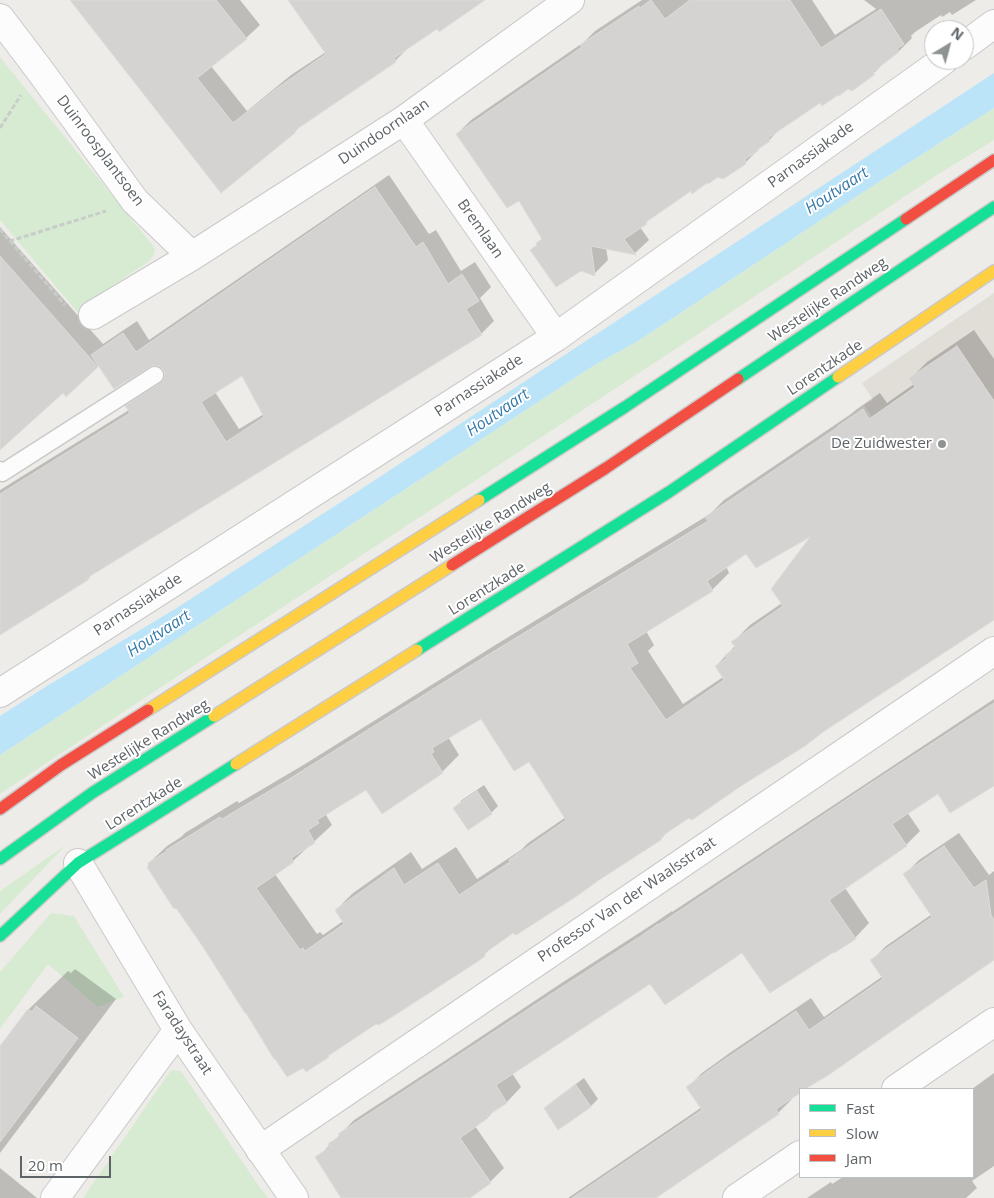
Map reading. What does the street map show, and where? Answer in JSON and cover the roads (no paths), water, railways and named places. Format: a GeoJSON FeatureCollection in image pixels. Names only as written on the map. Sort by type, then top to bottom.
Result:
{"type":"FeatureCollection","features":[{"type":"Feature","properties":{"kind":"main road","name":"Westelijke Randweg"},"geometry":{"type":"LineString","coordinates":[[0,809],[61,765],[625,407],[994,160]]}},
{"type":"Feature","properties":{"kind":"main road","name":"Westelijke Randweg"},"geometry":{"type":"LineString","coordinates":[[0,859],[92,793],[606,468],[994,207]]}},
{"type":"Feature","properties":{"kind":"main road","name":"Lorentzkade"},"geometry":{"type":"LineString","coordinates":[[0,936],[78,863],[669,492],[994,271]]}},
{"type":"Feature","properties":{"kind":"street","name":"Duindoornlaan"},"geometry":{"type":"LineString","coordinates":[[192,256],[404,120],[570,0]]}},
{"type":"Feature","properties":{"kind":"street","name":"Duinroosplantsoen"},"geometry":{"type":"LineString","coordinates":[[0,18],[135,202],[192,256]]}},
{"type":"Feature","properties":{"kind":"street"},"geometry":{"type":"LineString","coordinates":[[974,39],[994,24]]}},
{"type":"Feature","properties":{"kind":"street","name":"Parnassiakade"},"geometry":{"type":"LineString","coordinates":[[0,693],[556,337],[930,70]]}},
{"type":"Feature","properties":{"kind":"street","name":"Bremlaan"},"geometry":{"type":"LineString","coordinates":[[404,120],[556,337]]}},
{"type":"Feature","properties":{"kind":"street"},"geometry":{"type":"LineString","coordinates":[[93,315],[192,256]]}},
{"type":"Feature","properties":{"kind":"street","name":"Professor Van der Waalsstraat"},"geometry":{"type":"LineString","coordinates":[[260,1150],[994,651]]}},
{"type":"Feature","properties":{"kind":"street","name":"Faradaystraat"},"geometry":{"type":"LineString","coordinates":[[78,863],[178,1030],[294,1198]]}},
{"type":"Feature","properties":{"kind":"street"},"geometry":{"type":"LineString","coordinates":[[897,1088],[994,1022]]}},
{"type":"Feature","properties":{"kind":"street"},"geometry":{"type":"LineString","coordinates":[[55,1198],[178,1030]]}},
{"type":"Feature","properties":{"kind":"street"},"geometry":{"type":"LineString","coordinates":[[737,1198],[799,1156]]}},
{"type":"Feature","properties":{"kind":"lane"},"geometry":{"type":"LineString","coordinates":[[0,470],[2,473],[155,376]]}},
{"type":"Feature","properties":{"kind":"water","name":"Houtvaart"},"geometry":{"type":"Polygon","coordinates":[[[994,73],[994,108],[638,341],[593,366],[0,755],[0,716],[175,609],[372,482],[994,73]]]}},
{"type":"Feature","properties":{"kind":"place","name":"De Zuidwester"},"geometry":{"type":"Point","coordinates":[942,444]}}]}
